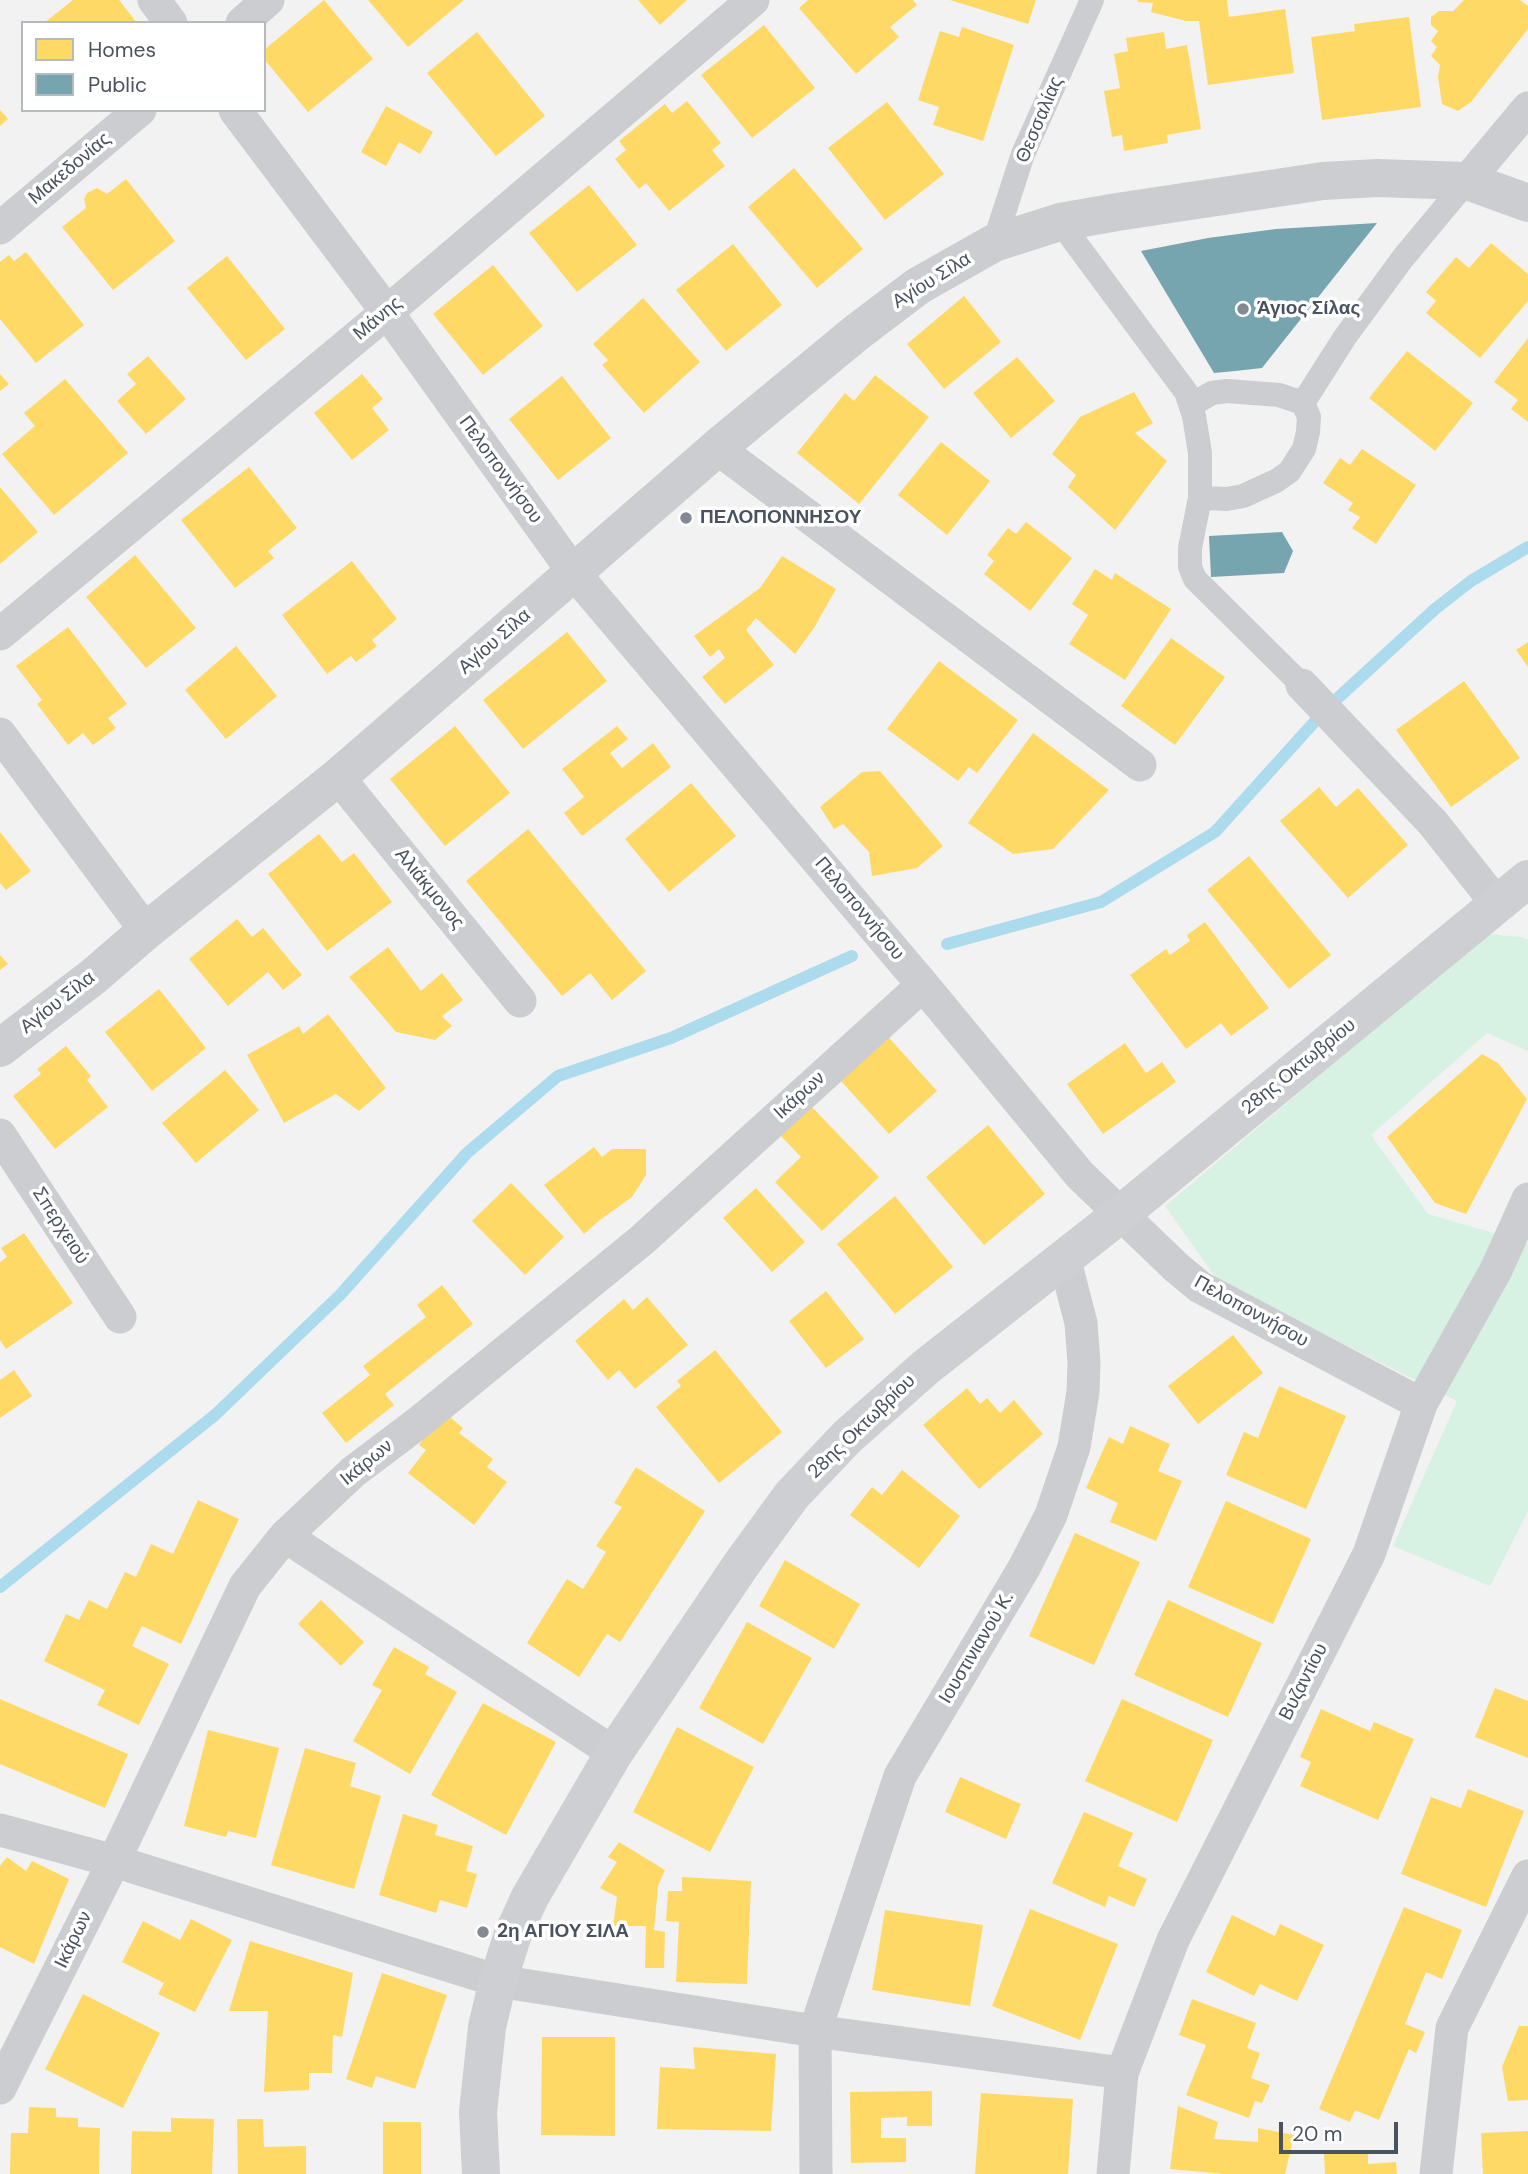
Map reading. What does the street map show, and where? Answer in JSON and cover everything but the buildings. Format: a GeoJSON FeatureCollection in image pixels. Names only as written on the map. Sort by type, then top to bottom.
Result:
{"type":"FeatureCollection","features":[{"type":"Feature","properties":{"kind":"main road","name":"28ης Οκτωβρίου"},"geometry":{"type":"LineString","coordinates":[[481,2174],[478,2112],[484,2049],[498,1981],[513,1934],[530,1897],[614,1753],[770,1523],[818,1465],[926,1367],[1512,905],[1528,879]]}},
{"type":"Feature","properties":{"kind":"street"},"geometry":{"type":"LineString","coordinates":[[154,0],[170,21]]}},
{"type":"Feature","properties":{"kind":"street"},"geometry":{"type":"LineString","coordinates":[[244,21],[268,0]]}},
{"type":"Feature","properties":{"kind":"street","name":"Μάνης"},"geometry":{"type":"LineString","coordinates":[[0,634],[387,312],[753,0]]}},
{"type":"Feature","properties":{"kind":"street","name":"Θεσσαλίας"},"geometry":{"type":"LineString","coordinates":[[994,243],[1023,154],[1092,0]]}},
{"type":"Feature","properties":{"kind":"street"},"geometry":{"type":"LineString","coordinates":[[1303,403],[1345,337],[1403,258],[1528,108]]}},
{"type":"Feature","properties":{"kind":"street","name":"Μακεδονίας"},"geometry":{"type":"LineString","coordinates":[[0,228],[137,112]]}},
{"type":"Feature","properties":{"kind":"street","name":"Πελοποννήσου"},"geometry":{"type":"LineString","coordinates":[[237,112],[387,312],[574,573],[1080,1175],[1200,1287],[1421,1404]]}},
{"type":"Feature","properties":{"kind":"street","name":"Αγίου Σίλα"},"geometry":{"type":"LineString","coordinates":[[0,1048],[94,976],[338,777],[717,448],[856,333],[918,286],[994,243],[1060,222],[1323,181],[1377,177],[1466,181],[1528,204]]}},
{"type":"Feature","properties":{"kind":"street"},"geometry":{"type":"LineString","coordinates":[[1060,222],[1186,392],[1191,405],[1200,453],[1200,498],[1190,548],[1190,567],[1195,579],[1302,685],[1512,905]]}},
{"type":"Feature","properties":{"kind":"street"},"geometry":{"type":"LineString","coordinates":[[1191,405],[1212,393],[1227,391],[1279,395],[1303,403],[1309,417],[1304,449],[1289,472],[1243,496],[1227,499],[1200,498]]}},
{"type":"Feature","properties":{"kind":"street"},"geometry":{"type":"LineString","coordinates":[[717,448],[1140,765]]}},
{"type":"Feature","properties":{"kind":"street"},"geometry":{"type":"LineString","coordinates":[[0,734],[146,931]]}},
{"type":"Feature","properties":{"kind":"street","name":"Αλιάκμονος"},"geometry":{"type":"LineString","coordinates":[[338,777],[520,1001]]}},
{"type":"Feature","properties":{"kind":"street","name":"Ικάρων"},"geometry":{"type":"LineString","coordinates":[[0,2088],[114,1861],[244,1586],[285,1536],[353,1472],[642,1240],[923,985]]}},
{"type":"Feature","properties":{"kind":"street","name":"Σπερχειού"},"geometry":{"type":"LineString","coordinates":[[0,1135],[120,1317]]}},
{"type":"Feature","properties":{"kind":"street","name":"Βυζαντίου"},"geometry":{"type":"LineString","coordinates":[[1113,2174],[1122,2073],[1173,1940],[1369,1554],[1421,1404],[1496,1270],[1528,1199]]}},
{"type":"Feature","properties":{"kind":"street","name":"Ιουστινιανού Κ."},"geometry":{"type":"LineString","coordinates":[[816,2174],[815,2031],[900,1776],[1024,1569],[1051,1515],[1074,1447],[1083,1392],[1084,1363],[1081,1323],[1064,1257]]}},
{"type":"Feature","properties":{"kind":"street"},"geometry":{"type":"LineString","coordinates":[[285,1536],[614,1753]]}},
{"type":"Feature","properties":{"kind":"street"},"geometry":{"type":"LineString","coordinates":[[0,1830],[114,1861],[498,1981],[815,2031],[1122,2073]]}},
{"type":"Feature","properties":{"kind":"street"},"geometry":{"type":"LineString","coordinates":[[1436,2174],[1452,2028],[1528,1876]]}},
{"type":"Feature","properties":{"kind":"green space"},"geometry":{"type":"Polygon","coordinates":[[[1487,934],[1528,940],[1528,1051],[1487,1033],[1371,1135],[1428,1214],[1528,1243],[1528,1511],[1490,1586],[1393,1546],[1457,1401],[1218,1281],[1165,1206],[1487,934]]]}},
{"type":"Feature","properties":{"kind":"waterway"},"geometry":{"type":"LineString","coordinates":[[947,944],[1101,902],[1215,832],[1327,708],[1435,609],[1471,581],[1528,547]]}},
{"type":"Feature","properties":{"kind":"waterway"},"geometry":{"type":"LineString","coordinates":[[0,1587],[215,1415],[340,1295],[467,1153],[558,1076],[671,1038],[852,956]]}},
{"type":"Feature","properties":{"kind":"place","name":"Άγιος Σίλας"},"geometry":{"type":"Point","coordinates":[1243,309]}},
{"type":"Feature","properties":{"kind":"place","name":"ΠΕΛΟΠΟΝΝΗΣΟΥ"},"geometry":{"type":"Point","coordinates":[686,518]}},
{"type":"Feature","properties":{"kind":"place","name":"2η ΑΓΙΟΥ ΣΙΛΑ"},"geometry":{"type":"Point","coordinates":[483,1932]}}]}
